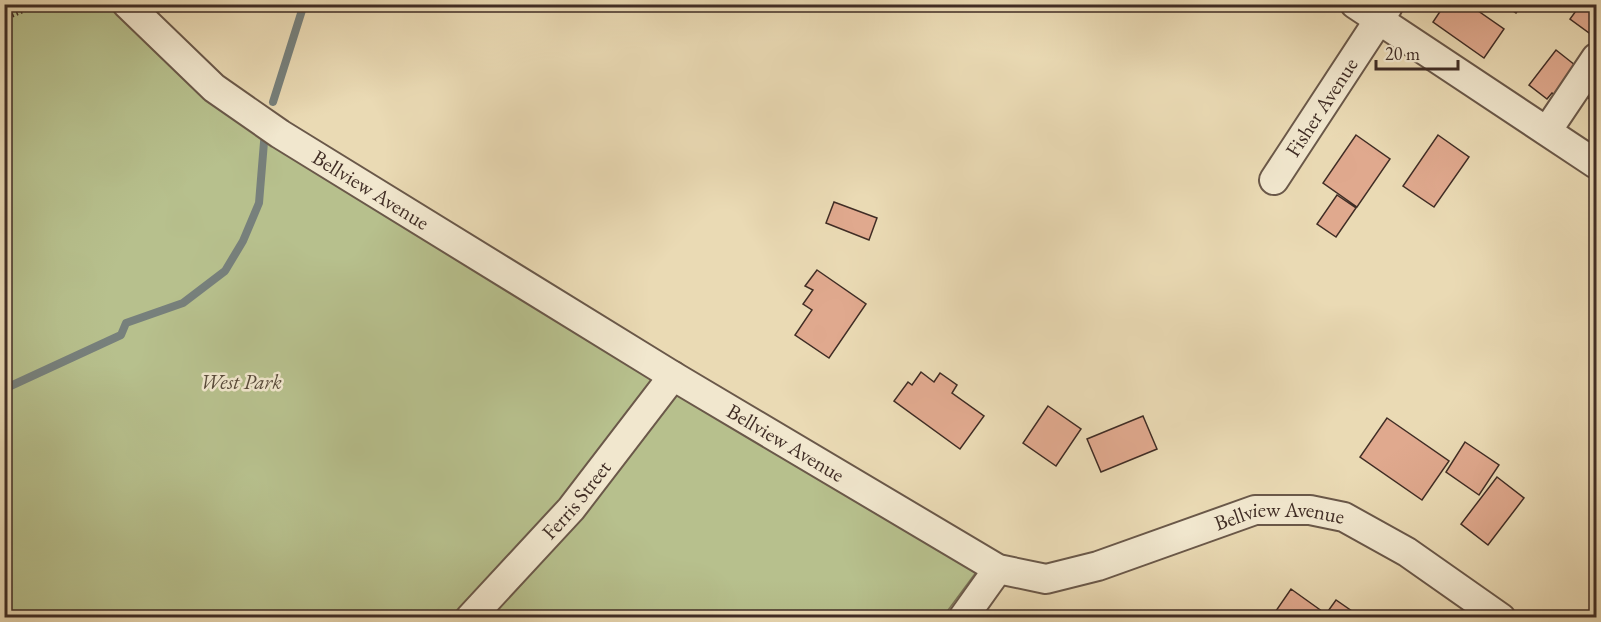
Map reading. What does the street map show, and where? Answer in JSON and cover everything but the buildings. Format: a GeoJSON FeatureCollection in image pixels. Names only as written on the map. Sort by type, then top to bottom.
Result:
{"type":"FeatureCollection","features":[{"type":"Feature","properties":{"kind":"street","name":"Bellview Avenue"},"geometry":{"type":"LineString","coordinates":[[127,4],[214,88],[280,134],[673,376],[998,569],[1046,579],[1098,566],[1255,510],[1310,510],[1344,517],[1407,552],[1501,618]]}},
{"type":"Feature","properties":{"kind":"street"},"geometry":{"type":"LineString","coordinates":[[1354,4],[1384,13],[1596,164]]}},
{"type":"Feature","properties":{"kind":"street","name":"Fisher Avenue"},"geometry":{"type":"LineString","coordinates":[[1274,180],[1384,13]]}},
{"type":"Feature","properties":{"kind":"street"},"geometry":{"type":"LineString","coordinates":[[1547,131],[1596,58]]}},
{"type":"Feature","properties":{"kind":"street","name":"Ferris Street"},"geometry":{"type":"LineString","coordinates":[[470,618],[571,509],[673,376]]}},
{"type":"Feature","properties":{"kind":"street"},"geometry":{"type":"LineString","coordinates":[[963,618],[998,569]]}},
{"type":"Feature","properties":{"kind":"path"},"geometry":{"type":"LineString","coordinates":[[4,20],[40,4]]}},
{"type":"Feature","properties":{"kind":"green space","name":"West Park"},"geometry":{"type":"Polygon","coordinates":[[[4,5],[112,5],[404,210],[977,571],[943,617],[5,617],[4,5]]]}},
{"type":"Feature","properties":{"kind":"waterway"},"geometry":{"type":"LineString","coordinates":[[273,102],[304,4]]}},
{"type":"Feature","properties":{"kind":"waterway"},"geometry":{"type":"LineString","coordinates":[[4,389],[121,335],[126,323],[183,303],[225,271],[243,241],[259,203],[265,130]]}}]}
